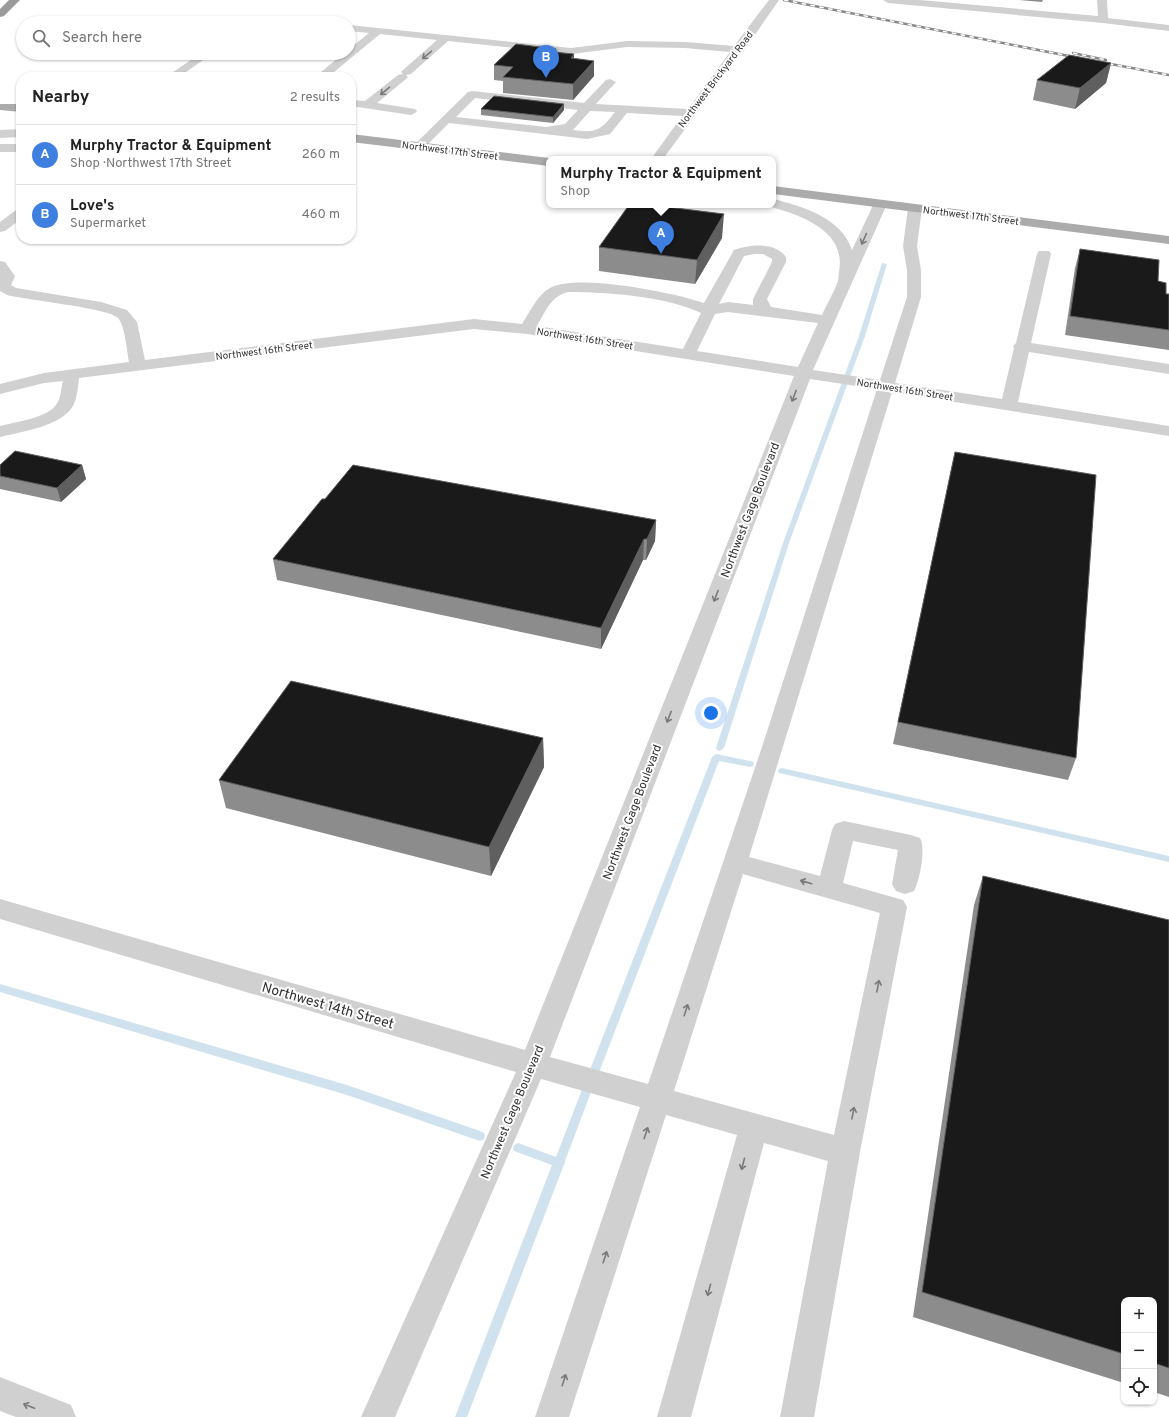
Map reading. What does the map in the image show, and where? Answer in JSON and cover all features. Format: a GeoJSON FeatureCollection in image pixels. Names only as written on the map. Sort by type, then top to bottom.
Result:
{"type":"FeatureCollection","features":[{"type":"Feature","properties":{"kind":"highway"},"geometry":{"type":"LineString","coordinates":[[0,14],[15,0]]}},
{"type":"Feature","properties":{"kind":"main road"},"geometry":{"type":"LineString","coordinates":[[0,96],[16,97]]}},
{"type":"Feature","properties":{"kind":"main road"},"geometry":{"type":"LineString","coordinates":[[0,107],[16,108]]}},
{"type":"Feature","properties":{"kind":"main road","name":"Northwest 17th Street"},"geometry":{"type":"LineString","coordinates":[[356,139],[546,162]]}},
{"type":"Feature","properties":{"kind":"main road","name":"Northwest 17th Street"},"geometry":{"type":"LineString","coordinates":[[776,190],[1169,240]]}},
{"type":"Feature","properties":{"kind":"street","name":"Northwest Brickyard Road"},"geometry":{"type":"LineString","coordinates":[[659,156],[689,114],[739,50],[774,0]]}},
{"type":"Feature","properties":{"kind":"street"},"geometry":{"type":"LineString","coordinates":[[888,0],[1103,20],[1169,28]]}},
{"type":"Feature","properties":{"kind":"street"},"geometry":{"type":"LineString","coordinates":[[1102,0],[1103,20]]}},
{"type":"Feature","properties":{"kind":"street"},"geometry":{"type":"LineString","coordinates":[[356,29],[571,51],[627,44],[685,45],[739,50]]}},
{"type":"Feature","properties":{"kind":"street"},"geometry":{"type":"LineString","coordinates":[[356,49],[378,31]]}},
{"type":"Feature","properties":{"kind":"street"},"geometry":{"type":"LineString","coordinates":[[368,105],[446,38]]}},
{"type":"Feature","properties":{"kind":"street"},"geometry":{"type":"LineString","coordinates":[[180,72],[198,60]]}},
{"type":"Feature","properties":{"kind":"street"},"geometry":{"type":"LineString","coordinates":[[327,72],[342,60]]}},
{"type":"Feature","properties":{"kind":"street"},"geometry":{"type":"LineString","coordinates":[[546,131],[569,127],[610,82]]}},
{"type":"Feature","properties":{"kind":"street"},"geometry":{"type":"LineString","coordinates":[[419,146],[472,94],[530,110]]}},
{"type":"Feature","properties":{"kind":"street"},"geometry":{"type":"LineString","coordinates":[[356,104],[412,110]]}},
{"type":"Feature","properties":{"kind":"street"},"geometry":{"type":"LineString","coordinates":[[445,119],[472,122],[491,120],[510,117],[530,110],[568,105],[625,108],[689,114]]}},
{"type":"Feature","properties":{"kind":"street"},"geometry":{"type":"LineString","coordinates":[[510,117],[546,131],[587,135],[606,131],[625,108]]}},
{"type":"Feature","properties":{"kind":"street"},"geometry":{"type":"LineString","coordinates":[[510,117],[530,110]]}},
{"type":"Feature","properties":{"kind":"street"},"geometry":{"type":"LineString","coordinates":[[0,134],[16,133]]}},
{"type":"Feature","properties":{"kind":"street"},"geometry":{"type":"LineString","coordinates":[[0,148],[16,148]]}},
{"type":"Feature","properties":{"kind":"street"},"geometry":{"type":"LineString","coordinates":[[776,204],[810,216],[835,232],[842,242],[847,258],[845,282]]}},
{"type":"Feature","properties":{"kind":"street","name":"Northwest Gage Boulevard"},"geometry":{"type":"LineString","coordinates":[[378,1417],[534,1065],[804,372],[880,204]]}},
{"type":"Feature","properties":{"kind":"street"},"geometry":{"type":"LineString","coordinates":[[552,1417],[774,742],[914,297],[914,270],[910,246],[915,208]]}},
{"type":"Feature","properties":{"kind":"street"},"geometry":{"type":"LineString","coordinates":[[0,228],[16,217]]}},
{"type":"Feature","properties":{"kind":"street"},"geometry":{"type":"LineString","coordinates":[[688,354],[709,311],[714,297],[739,252],[762,250],[772,252],[779,257],[760,299],[761,306],[766,311]]}},
{"type":"Feature","properties":{"kind":"street"},"geometry":{"type":"LineString","coordinates":[[1009,406],[1044,254]]}},
{"type":"Feature","properties":{"kind":"street"},"geometry":{"type":"LineString","coordinates":[[0,265],[8,276],[3,287],[12,292],[101,307],[122,313],[129,322],[138,365]]}},
{"type":"Feature","properties":{"kind":"street"},"geometry":{"type":"LineString","coordinates":[[527,329],[548,297],[556,290],[569,287],[588,287],[677,299],[703,306],[709,311]]}},
{"type":"Feature","properties":{"kind":"street"},"geometry":{"type":"LineString","coordinates":[[709,311],[728,307],[827,320]]}},
{"type":"Feature","properties":{"kind":"street","name":"Northwest 16th Street"},"geometry":{"type":"LineString","coordinates":[[0,389],[44,378],[72,374],[474,324],[527,329],[1169,431]]}},
{"type":"Feature","properties":{"kind":"street"},"geometry":{"type":"LineString","coordinates":[[1022,346],[1169,370]]}},
{"type":"Feature","properties":{"kind":"street"},"geometry":{"type":"LineString","coordinates":[[0,432],[40,421],[54,415],[63,408],[72,374]]}},
{"type":"Feature","properties":{"kind":"street"},"geometry":{"type":"LineString","coordinates":[[829,888],[844,830],[911,844],[905,884]]}},
{"type":"Feature","properties":{"kind":"street"},"geometry":{"type":"LineString","coordinates":[[734,862],[894,907],[845,1152],[797,1417]]}},
{"type":"Feature","properties":{"kind":"street","name":"Northwest 14th Street"},"geometry":{"type":"LineString","coordinates":[[0,908],[534,1065],[845,1152]]}},
{"type":"Feature","properties":{"kind":"street"},"geometry":{"type":"LineString","coordinates":[[674,1417],[754,1127]]}},
{"type":"Feature","properties":{"kind":"street"},"geometry":{"type":"LineString","coordinates":[[0,1394],[59,1417]]}},
{"type":"Feature","properties":{"kind":"building"},"geometry":{"type":"Polygon","coordinates":[[[516,44],[556,49],[553,52],[574,54],[571,58],[594,61],[573,84],[503,77],[513,67],[494,65],[516,44]]]}},
{"type":"Feature","properties":{"kind":"building"},"geometry":{"type":"Polygon","coordinates":[[[1069,55],[1111,63],[1080,88],[1037,80],[1069,55]]]}},
{"type":"Feature","properties":{"kind":"building"},"geometry":{"type":"Polygon","coordinates":[[[494,96],[564,104],[553,117],[481,109],[494,96]]]}},
{"type":"Feature","properties":{"kind":"building"},"geometry":{"type":"Polygon","coordinates":[[[627,208],[675,208],[724,214],[697,260],[599,247],[627,208]]]}},
{"type":"Feature","properties":{"kind":"building"},"geometry":{"type":"Polygon","coordinates":[[[1080,249],[1159,260],[1158,281],[1166,283],[1166,294],[1169,294],[1169,330],[1070,316],[1080,249]]]}},
{"type":"Feature","properties":{"kind":"building"},"geometry":{"type":"Polygon","coordinates":[[[15,451],[82,465],[57,488],[0,476],[0,465],[15,451]]]}},
{"type":"Feature","properties":{"kind":"building"},"geometry":{"type":"Polygon","coordinates":[[[955,452],[1096,475],[1076,758],[898,722],[955,452]]]}},
{"type":"Feature","properties":{"kind":"building"},"geometry":{"type":"Polygon","coordinates":[[[353,465],[656,520],[647,539],[644,539],[601,628],[273,559],[322,499],[325,499],[353,465]]]}},
{"type":"Feature","properties":{"kind":"building"},"geometry":{"type":"Polygon","coordinates":[[[291,681],[543,738],[489,847],[219,780],[291,681]]]}},
{"type":"Feature","properties":{"kind":"building"},"geometry":{"type":"Polygon","coordinates":[[[983,876],[1169,920],[1169,1368],[1157,1364],[1157,1297],[1121,1297],[1121,1353],[922,1292],[983,876]]]}},
{"type":"Feature","properties":{"kind":"waterway"},"geometry":{"type":"LineString","coordinates":[[720,748],[786,543],[862,336],[884,264]]}},
{"type":"Feature","properties":{"kind":"waterway"},"geometry":{"type":"LineString","coordinates":[[593,1075],[716,757],[750,764]]}},
{"type":"Feature","properties":{"kind":"waterway"},"geometry":{"type":"LineString","coordinates":[[782,771],[1169,859]]}},
{"type":"Feature","properties":{"kind":"waterway"},"geometry":{"type":"LineString","coordinates":[[0,988],[347,1090],[480,1136]]}},
{"type":"Feature","properties":{"kind":"waterway"},"geometry":{"type":"LineString","coordinates":[[559,1163],[588,1087]]}},
{"type":"Feature","properties":{"kind":"waterway"},"geometry":{"type":"LineString","coordinates":[[518,1148],[559,1163]]}},
{"type":"Feature","properties":{"kind":"waterway"},"geometry":{"type":"LineString","coordinates":[[461,1417],[559,1163]]}},
{"type":"Feature","properties":{"kind":"railway"},"geometry":{"type":"LineString","coordinates":[[784,0],[1079,58]]}},
{"type":"Feature","properties":{"kind":"railway"},"geometry":{"type":"LineString","coordinates":[[1073,53],[1106,60]]}},
{"type":"Feature","properties":{"kind":"railway"},"geometry":{"type":"LineString","coordinates":[[1100,62],[1169,75]]}},
{"type":"Feature","properties":{"kind":"place","name":"Love's"},"geometry":{"type":"Point","coordinates":[546,78]}},
{"type":"Feature","properties":{"kind":"place","name":"Murphy Tractor & Equipment"},"geometry":{"type":"Point","coordinates":[661,254]}}]}
